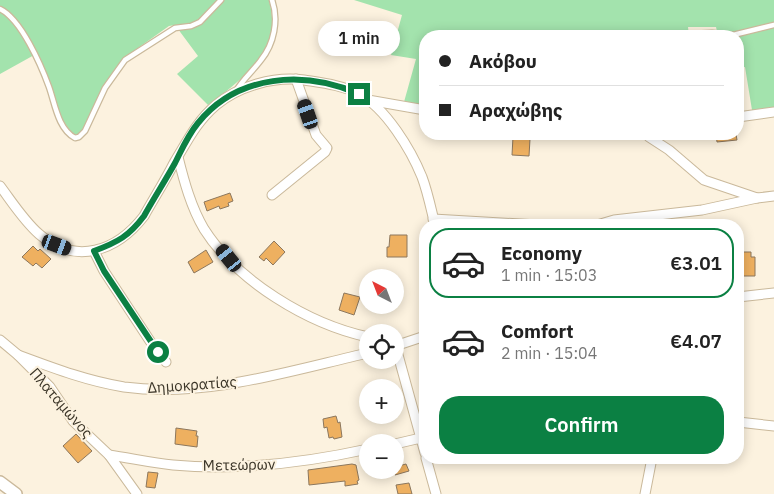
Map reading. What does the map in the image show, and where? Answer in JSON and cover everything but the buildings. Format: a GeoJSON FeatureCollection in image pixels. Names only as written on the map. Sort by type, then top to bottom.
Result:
{"type":"FeatureCollection","features":[{"type":"Feature","properties":{"kind":"street"},"geometry":{"type":"LineString","coordinates":[[272,195],[325,152],[327,148],[314,132],[296,79]]}},
{"type":"Feature","properties":{"kind":"street"},"geometry":{"type":"LineString","coordinates":[[0,186],[26,220],[46,240],[68,250],[81,252],[94,251],[114,244],[129,234],[144,216],[198,123],[214,106],[236,92],[270,81],[296,79],[340,87],[359,94],[368,100],[390,123],[414,160],[424,184],[433,219]]}},
{"type":"Feature","properties":{"kind":"street"},"geometry":{"type":"LineString","coordinates":[[368,100],[419,109]]}},
{"type":"Feature","properties":{"kind":"street"},"geometry":{"type":"LineString","coordinates":[[744,116],[774,112]]}},
{"type":"Feature","properties":{"kind":"street"},"geometry":{"type":"LineString","coordinates":[[654,140],[669,150],[704,180],[757,198]]}},
{"type":"Feature","properties":{"kind":"street"},"geometry":{"type":"LineString","coordinates":[[178,157],[185,187],[204,229],[229,258],[256,284],[295,310],[359,334]]}},
{"type":"Feature","properties":{"kind":"street"},"geometry":{"type":"LineString","coordinates":[[623,219],[702,210],[774,196]]}},
{"type":"Feature","properties":{"kind":"street"},"geometry":{"type":"LineString","coordinates":[[94,251],[104,271],[166,362]]}},
{"type":"Feature","properties":{"kind":"street"},"geometry":{"type":"LineString","coordinates":[[744,296],[774,293]]}},
{"type":"Feature","properties":{"kind":"street"},"geometry":{"type":"LineString","coordinates":[[404,342],[419,338]]}},
{"type":"Feature","properties":{"kind":"street","name":"Πλαταμώνος"},"geometry":{"type":"LineString","coordinates":[[0,340],[50,387],[73,421],[109,455],[137,494]]}},
{"type":"Feature","properties":{"kind":"street","name":"Δημοκρατίας"},"geometry":{"type":"LineString","coordinates":[[18,355],[97,381],[131,388],[161,389],[222,385],[359,355]]}},
{"type":"Feature","properties":{"kind":"street"},"geometry":{"type":"LineString","coordinates":[[402,369],[419,424]]}},
{"type":"Feature","properties":{"kind":"street"},"geometry":{"type":"LineString","coordinates":[[744,423],[774,426]]}},
{"type":"Feature","properties":{"kind":"street"},"geometry":{"type":"LineString","coordinates":[[404,442],[419,438]]}},
{"type":"Feature","properties":{"kind":"street","name":"Μετεώρων"},"geometry":{"type":"LineString","coordinates":[[109,455],[173,465],[228,467],[286,464],[359,452]]}},
{"type":"Feature","properties":{"kind":"street"},"geometry":{"type":"LineString","coordinates":[[428,464],[436,494]]}},
{"type":"Feature","properties":{"kind":"street"},"geometry":{"type":"LineString","coordinates":[[645,494],[651,464]]}},
{"type":"Feature","properties":{"kind":"street"},"geometry":{"type":"LineString","coordinates":[[0,482],[16,494]]}},
{"type":"Feature","properties":{"kind":"lane"},"geometry":{"type":"LineString","coordinates":[[0,8],[5,11],[23,33],[49,86],[60,119],[69,133],[75,138],[81,136],[86,131],[105,88],[125,60],[174,28],[191,26],[200,22],[222,0]]}},
{"type":"Feature","properties":{"kind":"lane"},"geometry":{"type":"LineString","coordinates":[[236,92],[241,82],[262,60],[271,46],[275,16],[272,0]]}},
{"type":"Feature","properties":{"kind":"lane"},"geometry":{"type":"LineString","coordinates":[[744,32],[774,25]]}},
{"type":"Feature","properties":{"kind":"green space"},"geometry":{"type":"Polygon","coordinates":[[[0,0],[269,0],[272,29],[268,46],[257,63],[250,71],[208,105],[177,74],[198,56],[175,25],[169,26],[124,58],[103,88],[85,128],[78,136],[74,136],[61,118],[51,86],[36,54],[0,74],[0,0]]]}},
{"type":"Feature","properties":{"kind":"green space"},"geometry":{"type":"Polygon","coordinates":[[[354,0],[774,0],[774,107],[752,110],[744,67],[744,30],[717,30],[716,27],[688,27],[688,30],[419,30],[419,104],[404,102],[416,59],[391,55],[402,15],[354,0]]]}},
{"type":"Feature","properties":{"kind":"route"},"geometry":{"type":"LineString","coordinates":[[158,352],[104,271],[94,251],[114,244],[136,227],[193,129],[205,114],[224,98],[257,84],[283,79],[325,83],[359,94]]}}]}
